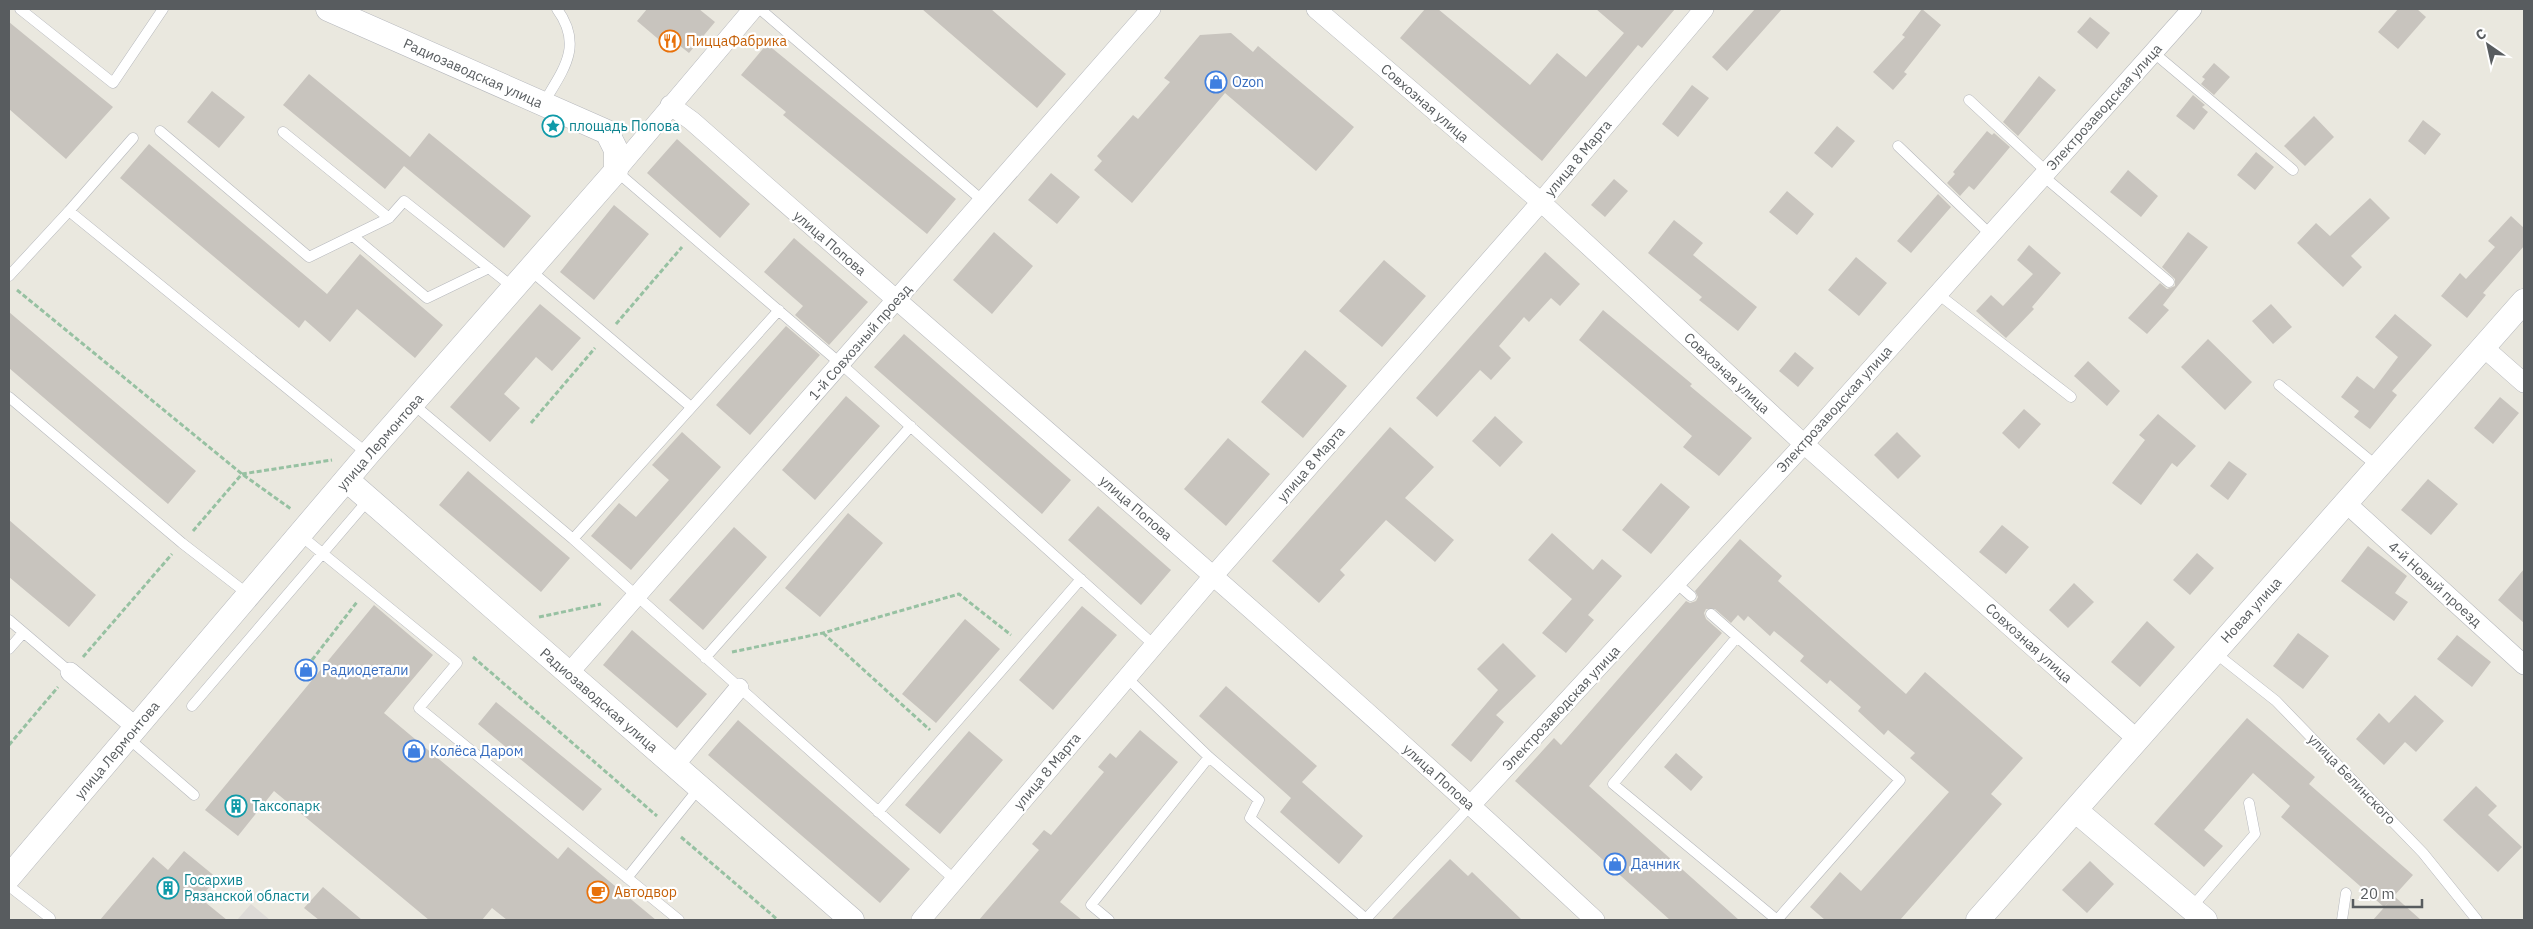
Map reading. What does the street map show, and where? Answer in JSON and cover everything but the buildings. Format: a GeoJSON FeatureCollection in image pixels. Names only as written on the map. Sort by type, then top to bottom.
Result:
{"type":"FeatureCollection","features":[{"type":"Feature","properties":{"kind":"street","name":"Радиозаводская улица"},"geometry":{"type":"LineString","coordinates":[[328,9],[607,132],[616,150],[616,171]]}},
{"type":"Feature","properties":{"kind":"street","name":"улица Лермонтова"},"geometry":{"type":"LineString","coordinates":[[9,877],[368,454],[616,171],[670,104],[753,9]]}},
{"type":"Feature","properties":{"kind":"street","name":"1-й Совхозный проезд"},"geometry":{"type":"LineString","coordinates":[[568,674],[1151,9]]}},
{"type":"Feature","properties":{"kind":"street","name":"Совхозная улица"},"geometry":{"type":"LineString","coordinates":[[1316,9],[1541,202],[1804,444],[2136,739]]}},
{"type":"Feature","properties":{"kind":"street","name":"улица 8 Марта"},"geometry":{"type":"LineString","coordinates":[[921,920],[1126,677],[1541,202],[1704,9]]}},
{"type":"Feature","properties":{"kind":"street","name":"Электрозаводская улица"},"geometry":{"type":"LineString","coordinates":[[1471,805],[1804,444],[2192,9]]}},
{"type":"Feature","properties":{"kind":"street","name":"улица Попова"},"geometry":{"type":"LineString","coordinates":[[670,104],[692,121],[896,301],[1214,575],[1471,805],[1595,920]]}},
{"type":"Feature","properties":{"kind":"street","name":"Новая улица"},"geometry":{"type":"LineString","coordinates":[[1978,920],[2378,467],[2482,346],[2524,301]]}},
{"type":"Feature","properties":{"kind":"street"},"geometry":{"type":"LineString","coordinates":[[2482,346],[2524,383]]}},
{"type":"Feature","properties":{"kind":"street","name":"Радиозаводская улица"},"geometry":{"type":"LineString","coordinates":[[347,480],[852,920]]}},
{"type":"Feature","properties":{"kind":"street","name":"4-й Новый проезд"},"geometry":{"type":"LineString","coordinates":[[2346,503],[2524,665]]}},
{"type":"Feature","properties":{"kind":"street"},"geometry":{"type":"LineString","coordinates":[[70,672],[132,733]]}},
{"type":"Feature","properties":{"kind":"street"},"geometry":{"type":"LineString","coordinates":[[674,766],[739,688]]}},
{"type":"Feature","properties":{"kind":"street"},"geometry":{"type":"LineString","coordinates":[[2075,810],[2198,915]]}},
{"type":"Feature","properties":{"kind":"lane"},"geometry":{"type":"LineString","coordinates":[[20,9],[113,83],[163,9]]}},
{"type":"Feature","properties":{"kind":"lane"},"geometry":{"type":"LineString","coordinates":[[543,104],[562,72],[570,52],[570,31],[557,9]]}},
{"type":"Feature","properties":{"kind":"lane"},"geometry":{"type":"LineString","coordinates":[[760,9],[983,201]]}},
{"type":"Feature","properties":{"kind":"lane"},"geometry":{"type":"LineString","coordinates":[[2154,53],[2293,170]]}},
{"type":"Feature","properties":{"kind":"lane"},"geometry":{"type":"LineString","coordinates":[[1969,100],[2045,174],[2169,282]]}},
{"type":"Feature","properties":{"kind":"lane"},"geometry":{"type":"LineString","coordinates":[[160,131],[309,258],[389,218],[404,201],[514,288]]}},
{"type":"Feature","properties":{"kind":"lane"},"geometry":{"type":"LineString","coordinates":[[283,132],[389,218]]}},
{"type":"Feature","properties":{"kind":"lane"},"geometry":{"type":"LineString","coordinates":[[9,276],[70,211],[133,138]]}},
{"type":"Feature","properties":{"kind":"lane"},"geometry":{"type":"LineString","coordinates":[[1898,146],[1991,235]]}},
{"type":"Feature","properties":{"kind":"lane"},"geometry":{"type":"LineString","coordinates":[[616,171],[841,364],[1154,645]]}},
{"type":"Feature","properties":{"kind":"lane"},"geometry":{"type":"LineString","coordinates":[[70,211],[368,454]]}},
{"type":"Feature","properties":{"kind":"lane"},"geometry":{"type":"LineString","coordinates":[[353,236],[427,298],[489,268]]}},
{"type":"Feature","properties":{"kind":"lane"},"geometry":{"type":"LineString","coordinates":[[530,270],[691,407]]}},
{"type":"Feature","properties":{"kind":"lane"},"geometry":{"type":"LineString","coordinates":[[1938,294],[2071,397]]}},
{"type":"Feature","properties":{"kind":"lane"},"geometry":{"type":"LineString","coordinates":[[573,539],[779,310]]}},
{"type":"Feature","properties":{"kind":"lane"},"geometry":{"type":"LineString","coordinates":[[2279,385],[2378,467]]}},
{"type":"Feature","properties":{"kind":"lane"},"geometry":{"type":"LineString","coordinates":[[9,397],[182,543],[249,595]]}},
{"type":"Feature","properties":{"kind":"lane"},"geometry":{"type":"LineString","coordinates":[[413,404],[573,539],[955,880]]}},
{"type":"Feature","properties":{"kind":"lane"},"geometry":{"type":"LineString","coordinates":[[705,658],[911,426]]}},
{"type":"Feature","properties":{"kind":"lane"},"geometry":{"type":"LineString","coordinates":[[192,706],[324,554],[369,499]]}},
{"type":"Feature","properties":{"kind":"lane"},"geometry":{"type":"LineString","coordinates":[[305,529],[324,554],[457,663],[419,708],[679,920]]}},
{"type":"Feature","properties":{"kind":"lane"},"geometry":{"type":"LineString","coordinates":[[878,812],[1081,579]]}},
{"type":"Feature","properties":{"kind":"lane"},"geometry":{"type":"LineString","coordinates":[[1676,582],[1691,596]]}},
{"type":"Feature","properties":{"kind":"lane"},"geometry":{"type":"LineString","coordinates":[[1711,614],[1900,780],[1777,920],[1613,784],[1737,637]]}},
{"type":"Feature","properties":{"kind":"lane"},"geometry":{"type":"LineString","coordinates":[[9,620],[70,672]]}},
{"type":"Feature","properties":{"kind":"lane"},"geometry":{"type":"LineString","coordinates":[[9,649],[23,633]]}},
{"type":"Feature","properties":{"kind":"lane","name":"улица Белинского"},"geometry":{"type":"LineString","coordinates":[[2213,652],[2276,702],[2423,853],[2477,920]]}},
{"type":"Feature","properties":{"kind":"lane"},"geometry":{"type":"LineString","coordinates":[[1126,677],[1209,757],[1259,800],[1250,818],[1366,920],[1471,805]]}},
{"type":"Feature","properties":{"kind":"lane"},"geometry":{"type":"LineString","coordinates":[[132,733],[194,795]]}},
{"type":"Feature","properties":{"kind":"lane"},"geometry":{"type":"LineString","coordinates":[[1109,920],[1091,905],[1209,757]]}},
{"type":"Feature","properties":{"kind":"lane"},"geometry":{"type":"LineString","coordinates":[[627,878],[699,788]]}},
{"type":"Feature","properties":{"kind":"lane"},"geometry":{"type":"LineString","coordinates":[[2198,915],[2255,834],[2249,803]]}},
{"type":"Feature","properties":{"kind":"lane"},"geometry":{"type":"LineString","coordinates":[[9,886],[50,918]]}},
{"type":"Feature","properties":{"kind":"lane"},"geometry":{"type":"LineString","coordinates":[[2342,920],[2346,894]]}},
{"type":"Feature","properties":{"kind":"path"},"geometry":{"type":"LineString","coordinates":[[16,290],[242,474],[305,529]]}},
{"type":"Feature","properties":{"kind":"path"},"geometry":{"type":"LineString","coordinates":[[9,745],[242,474],[368,454]]}},
{"type":"Feature","properties":{"kind":"path"},"geometry":{"type":"LineString","coordinates":[[312,660],[367,590]]}},
{"type":"Feature","properties":{"kind":"path"},"geometry":{"type":"LineString","coordinates":[[705,658],[823,633],[959,594],[1024,645]]}},
{"type":"Feature","properties":{"kind":"path"},"geometry":{"type":"LineString","coordinates":[[510,623],[636,597]]}},
{"type":"Feature","properties":{"kind":"path"},"geometry":{"type":"LineString","coordinates":[[823,633],[941,740]]}},
{"type":"Feature","properties":{"kind":"path"},"geometry":{"type":"LineString","coordinates":[[469,653],[778,920]]}},
{"type":"Feature","properties":{"kind":"shaded area"},"geometry":{"type":"Polygon","coordinates":[[[251,904],[270,920],[237,920],[251,904]]]}},
{"type":"Feature","properties":{"kind":"place","name":"ПиццаФабрика"},"geometry":{"type":"Point","coordinates":[670,41]}},
{"type":"Feature","properties":{"kind":"place","name":"Ozon"},"geometry":{"type":"Point","coordinates":[1216,82]}},
{"type":"Feature","properties":{"kind":"place","name":"площадь Попова"},"geometry":{"type":"Point","coordinates":[553,126]}},
{"type":"Feature","properties":{"kind":"place","name":"Радиодетали"},"geometry":{"type":"Point","coordinates":[306,670]}},
{"type":"Feature","properties":{"kind":"place","name":"Колёса Даром"},"geometry":{"type":"Point","coordinates":[414,751]}},
{"type":"Feature","properties":{"kind":"place","name":"Таксопарк"},"geometry":{"type":"Point","coordinates":[236,806]}},
{"type":"Feature","properties":{"kind":"place","name":"Дачник"},"geometry":{"type":"Point","coordinates":[1615,864]}},
{"type":"Feature","properties":{"kind":"place","name":"Госархив Рязанской области"},"geometry":{"type":"Point","coordinates":[168,888]}},
{"type":"Feature","properties":{"kind":"place","name":"Автодвор"},"geometry":{"type":"Point","coordinates":[598,892]}}]}
